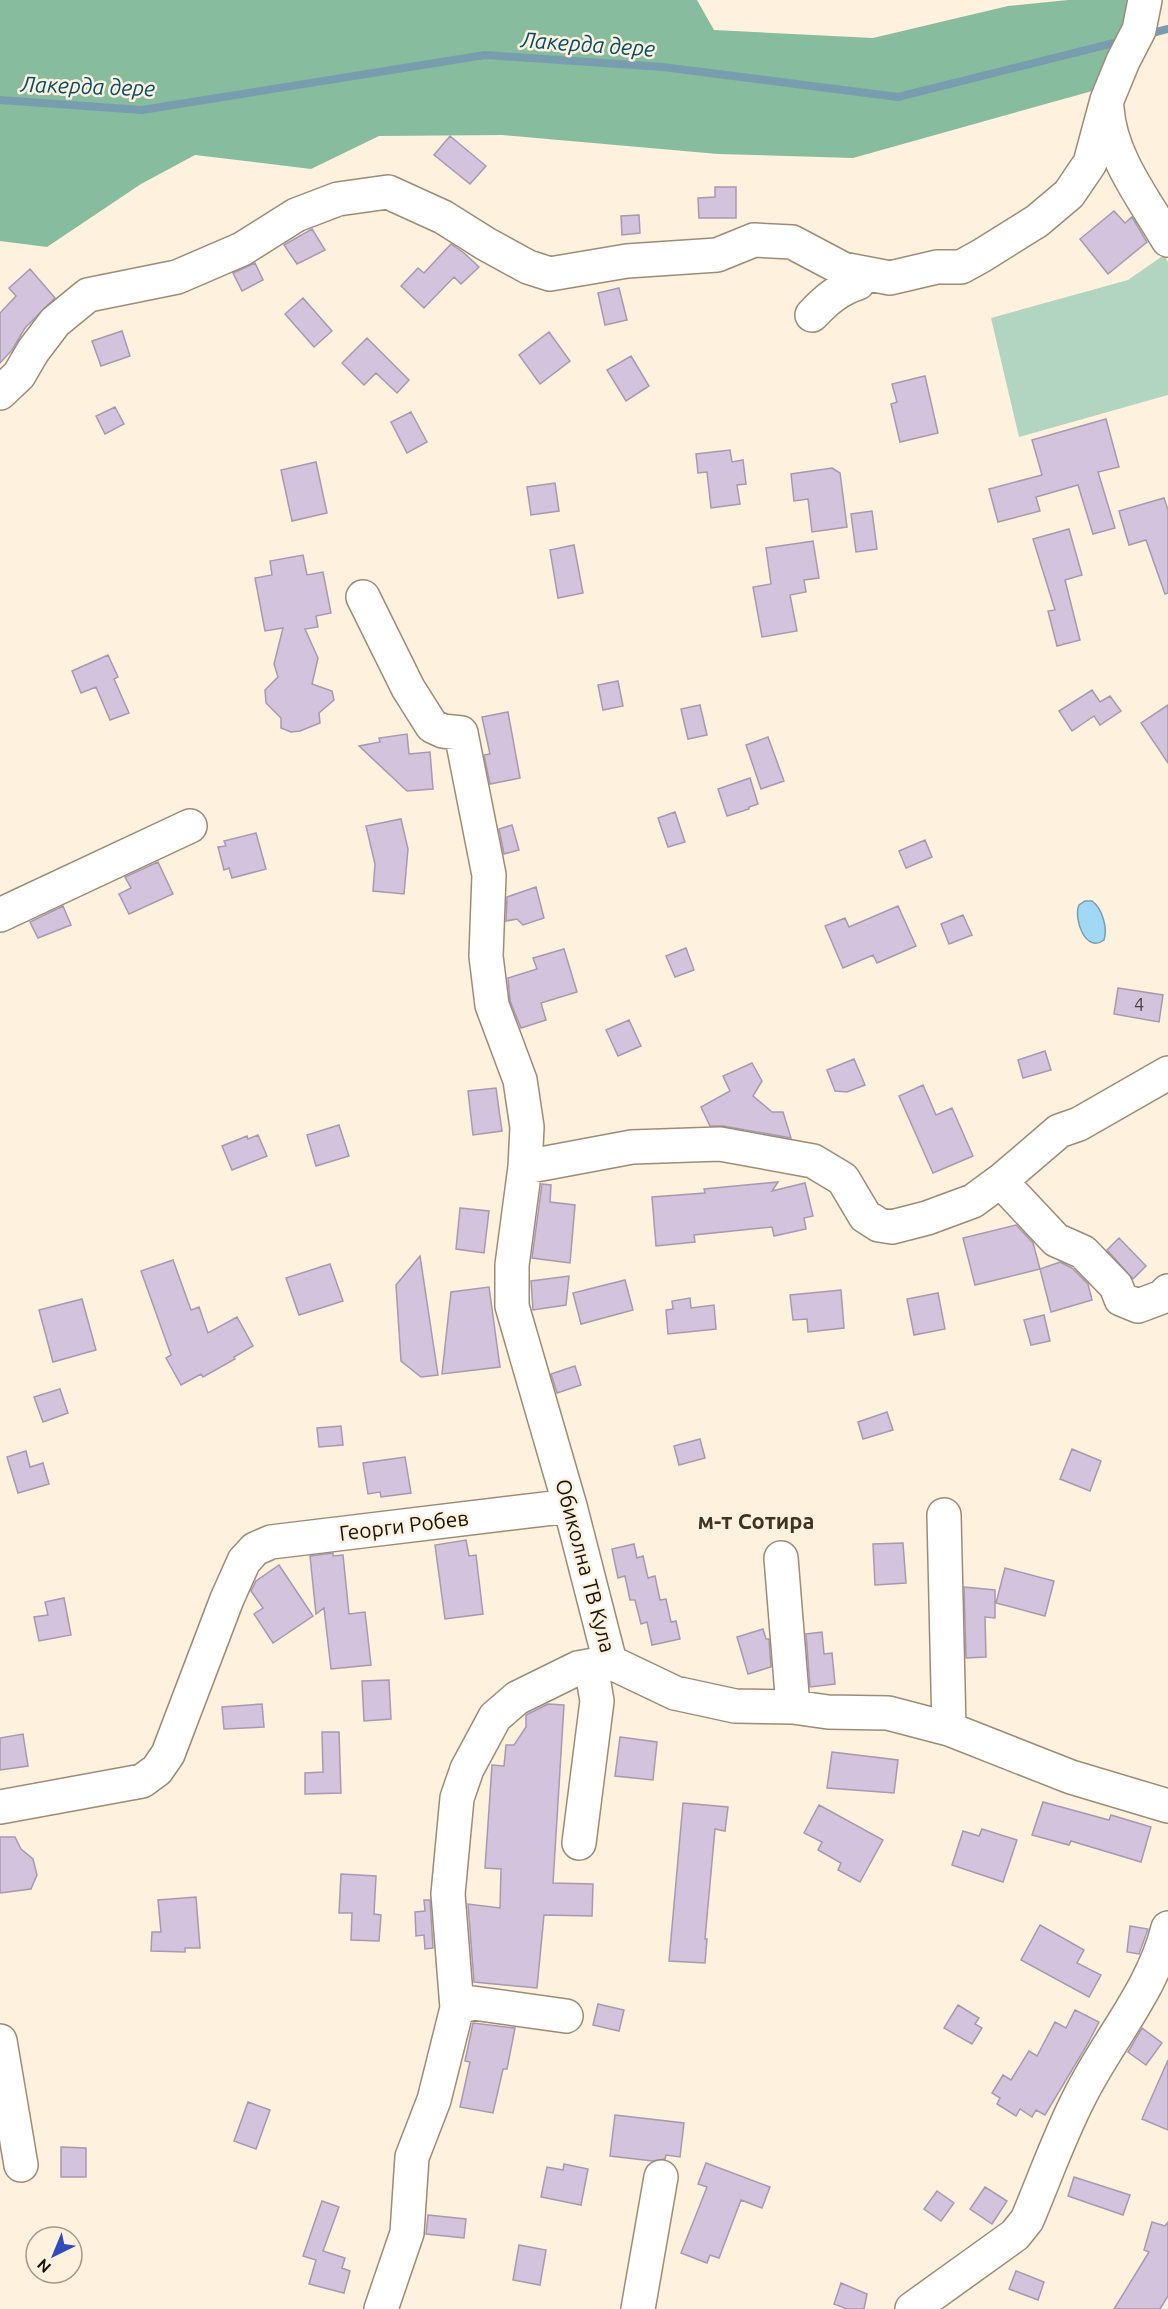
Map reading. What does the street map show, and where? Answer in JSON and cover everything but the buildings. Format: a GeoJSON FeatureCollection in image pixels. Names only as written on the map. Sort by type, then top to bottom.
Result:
{"type":"FeatureCollection","features":[{"type":"Feature","properties":{"kind":"street"},"geometry":{"type":"LineString","coordinates":[[0,393],[19,375],[33,351],[55,322],[88,295],[177,277],[242,249],[296,215],[338,200],[388,192],[444,218],[528,267],[550,274],[627,261],[717,255],[754,240],[792,243],[843,268],[890,278],[937,267],[961,267],[1037,221],[1069,194],[1090,163],[1107,100],[1142,15]]}},
{"type":"Feature","properties":{"kind":"street"},"geometry":{"type":"LineString","coordinates":[[1107,100],[1108,129],[1118,154],[1168,240]]}},
{"type":"Feature","properties":{"kind":"street"},"geometry":{"type":"LineString","coordinates":[[812,315],[828,298],[846,286],[858,283]]}},
{"type":"Feature","properties":{"kind":"street","name":"Обиколна ТВ Кула"},"geometry":{"type":"LineString","coordinates":[[363,597],[408,688],[432,726],[443,731],[460,733],[489,875],[486,956],[492,1005],[520,1080],[527,1127],[525,1167],[512,1265],[512,1306],[570,1506],[600,1664],[578,1668],[552,1679],[517,1698],[495,1717],[467,1769],[457,1798],[448,1894],[456,2008],[434,2100],[412,2157],[406,2233],[381,2309]]}},
{"type":"Feature","properties":{"kind":"street"},"geometry":{"type":"LineString","coordinates":[[0,915],[190,826]]}},
{"type":"Feature","properties":{"kind":"street"},"geometry":{"type":"LineString","coordinates":[[525,1167],[633,1147],[720,1144],[813,1161],[843,1179],[865,1216],[879,1225],[892,1227],[927,1218],[973,1201],[1003,1179],[1059,1131],[1079,1124],[1168,1073]]}},
{"type":"Feature","properties":{"kind":"street"},"geometry":{"type":"LineString","coordinates":[[1003,1179],[1009,1190],[1056,1240],[1083,1252],[1116,1286],[1121,1299],[1138,1306],[1162,1298],[1168,1291]]}},
{"type":"Feature","properties":{"kind":"street","name":"Георги Робев"},"geometry":{"type":"LineString","coordinates":[[0,1807],[142,1781],[157,1770],[168,1754],[227,1599],[244,1561],[255,1549],[272,1542],[570,1506]]}},
{"type":"Feature","properties":{"kind":"street"},"geometry":{"type":"LineString","coordinates":[[944,1515],[949,1729]]}},
{"type":"Feature","properties":{"kind":"street"},"geometry":{"type":"LineString","coordinates":[[781,1558],[793,1707]]}},
{"type":"Feature","properties":{"kind":"street"},"geometry":{"type":"LineString","coordinates":[[579,1843],[600,1664],[675,1694],[735,1706],[888,1713],[949,1729],[1071,1777],[1168,1806]]}},
{"type":"Feature","properties":{"kind":"street"},"geometry":{"type":"LineString","coordinates":[[912,2309],[1015,2235],[1027,2220],[1079,2098],[1148,1980],[1168,1928]]}},
{"type":"Feature","properties":{"kind":"street"},"geometry":{"type":"LineString","coordinates":[[456,2008],[473,2003],[566,2016]]}},
{"type":"Feature","properties":{"kind":"street"},"geometry":{"type":"LineString","coordinates":[[0,2041],[21,2165]]}},
{"type":"Feature","properties":{"kind":"street"},"geometry":{"type":"LineString","coordinates":[[638,2309],[661,2177]]}},
{"type":"Feature","properties":{"kind":"green space"},"geometry":{"type":"Polygon","coordinates":[[[0,0],[697,0],[714,30],[873,38],[1008,6],[1068,0],[1132,0],[1103,88],[853,158],[718,154],[502,135],[379,136],[311,169],[195,155],[141,184],[47,247],[0,241],[0,0]]]}},
{"type":"Feature","properties":{"kind":"green space"},"geometry":{"type":"Polygon","coordinates":[[[1164,255],[1168,262],[1168,395],[1019,437],[991,318],[1128,280],[1164,255]]]}},
{"type":"Feature","properties":{"kind":"water"},"geometry":{"type":"Polygon","coordinates":[[[1085,901],[1092,901],[1096,904],[1103,919],[1104,940],[1098,943],[1087,939],[1082,933],[1078,911],[1079,905],[1085,901]]]}},
{"type":"Feature","properties":{"kind":"waterway","name":"Лакерда дере"},"geometry":{"type":"LineString","coordinates":[[1148,34],[1168,29]]}},
{"type":"Feature","properties":{"kind":"waterway","name":"Лакерда дере"},"geometry":{"type":"LineString","coordinates":[[0,100],[142,110],[485,55],[663,67],[898,97],[1122,41]]}},
{"type":"Feature","properties":{"kind":"district","name":"м-т Сотира"},"geometry":{"type":"Point","coordinates":[756,1521]}}]}
